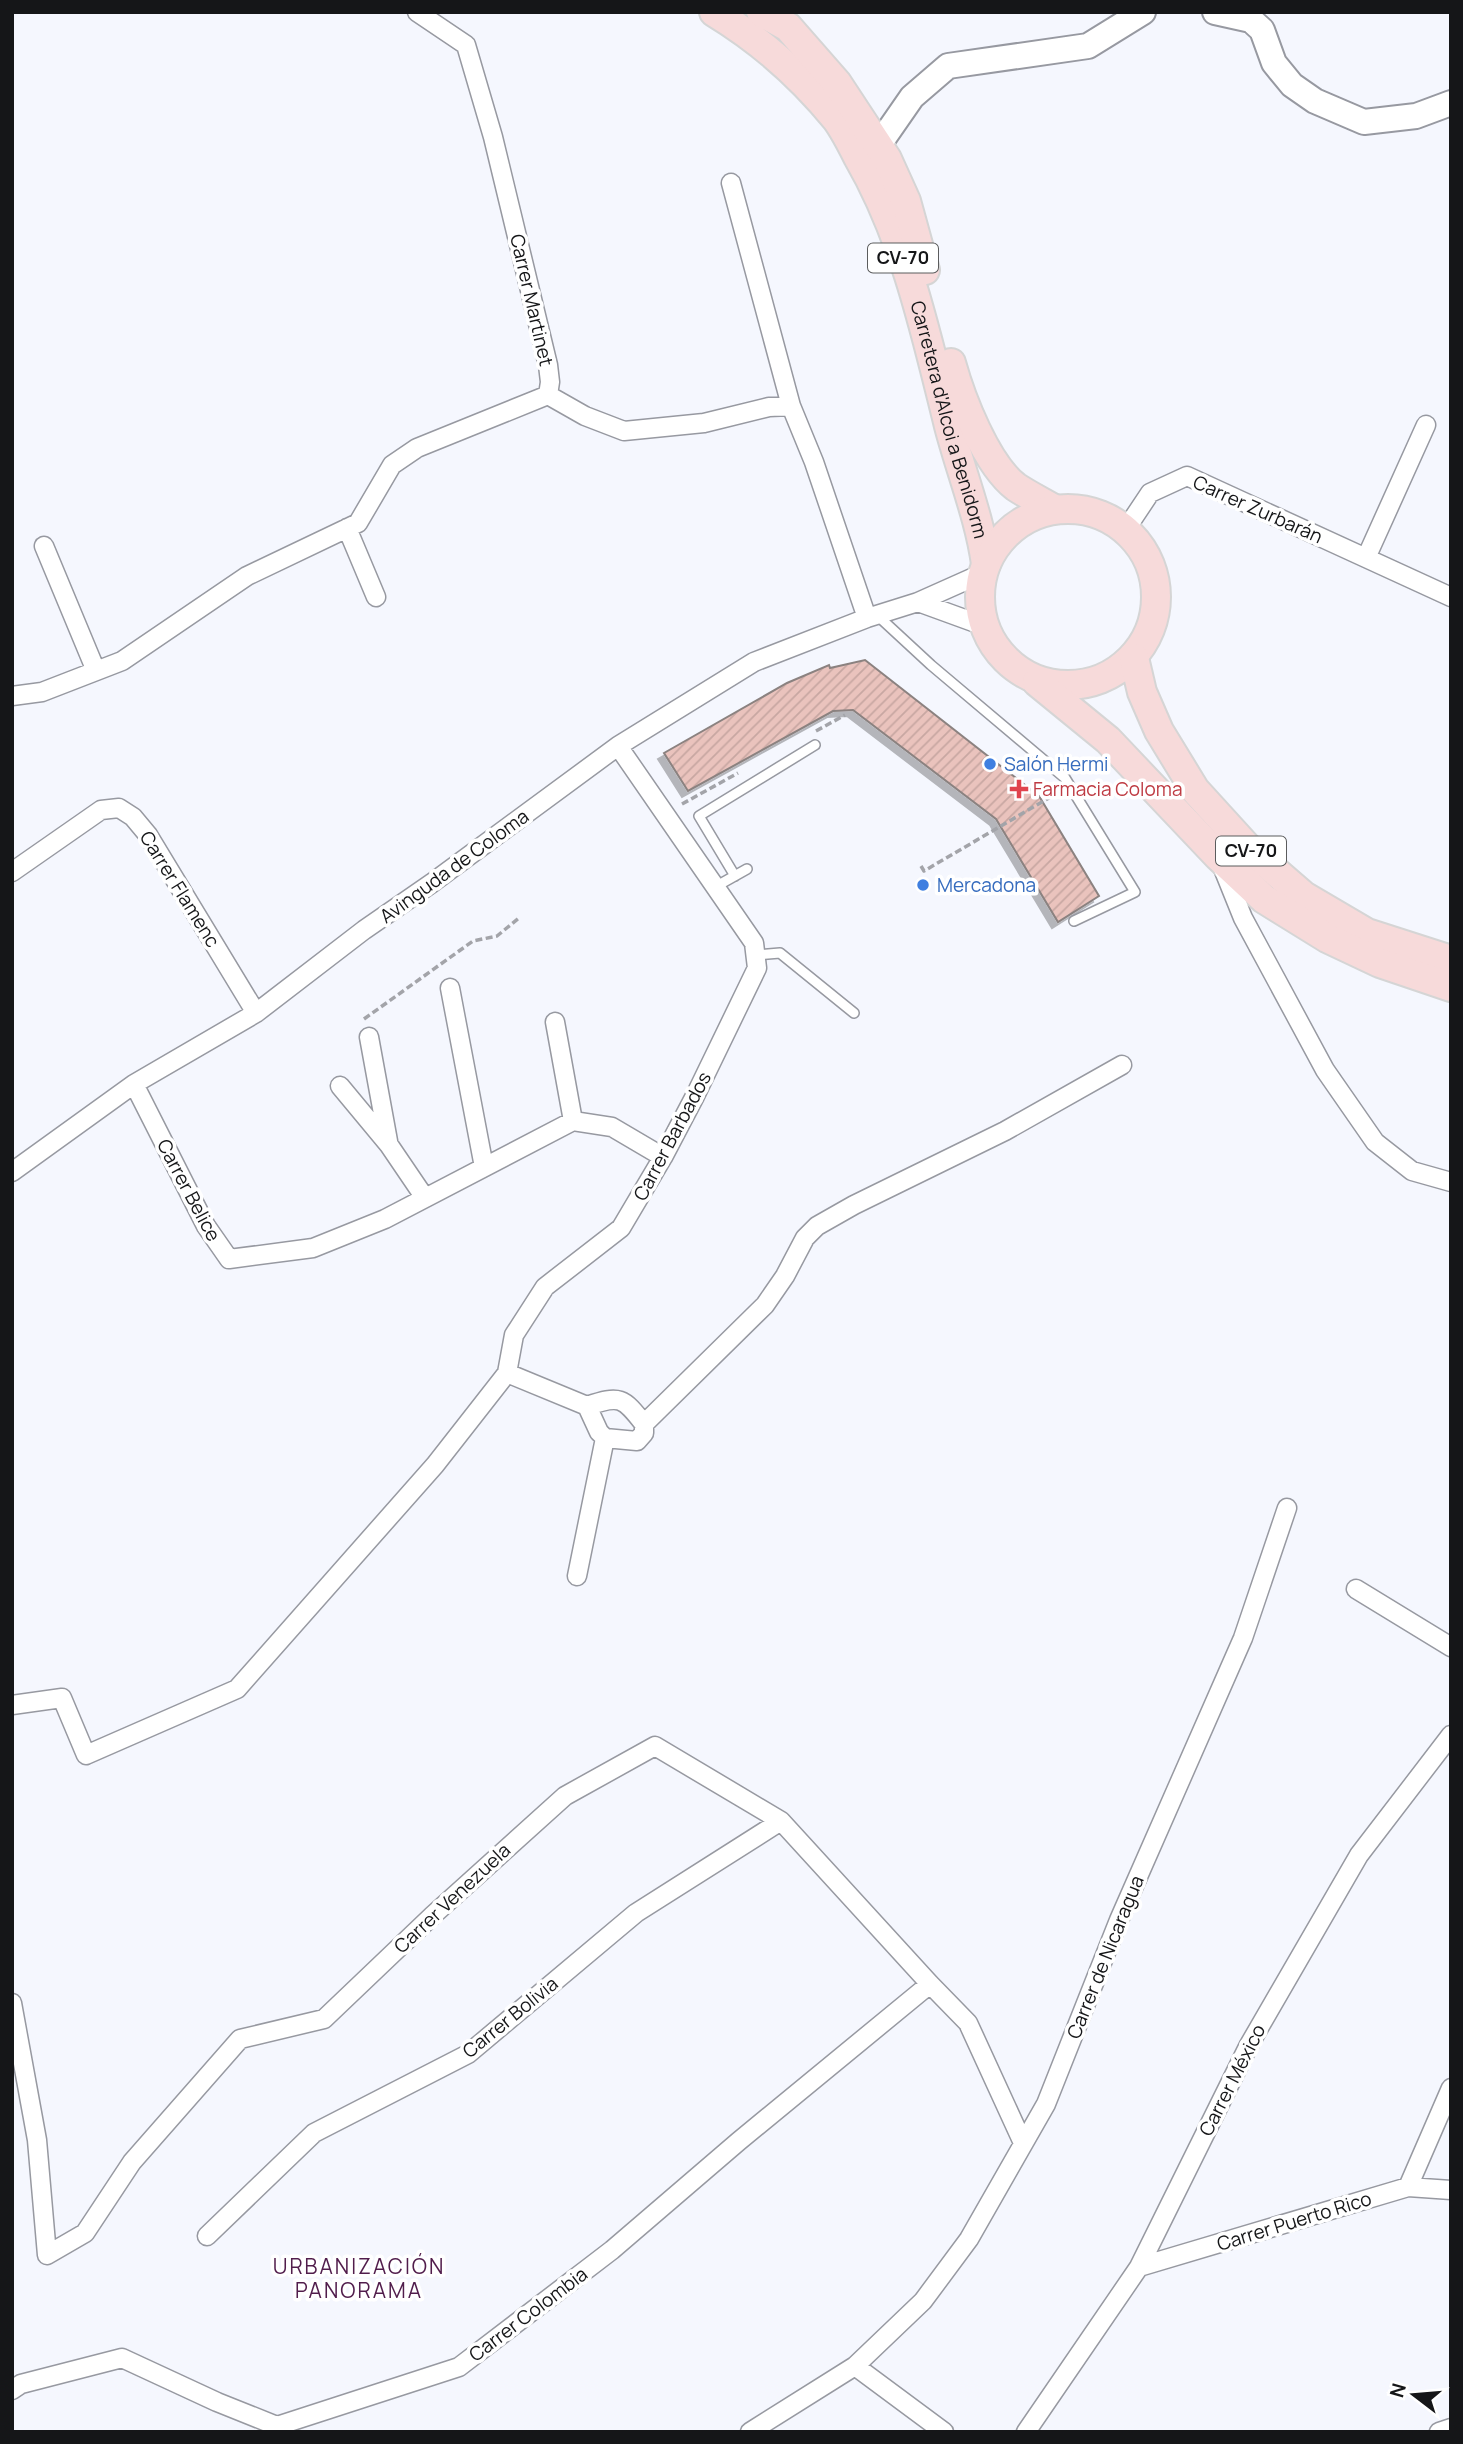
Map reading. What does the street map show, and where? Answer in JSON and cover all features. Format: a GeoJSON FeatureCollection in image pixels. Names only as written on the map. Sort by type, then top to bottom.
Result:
{"type":"FeatureCollection","features":[{"type":"Feature","properties":{"kind":"main road","name":"Carretera d'Alcoi a Benidorm"},"geometry":{"type":"LineString","coordinates":[[714,12],[742,29],[798,78],[838,122],[876,186],[914,286],[961,473],[983,540],[984,569]]}},
{"type":"Feature","properties":{"kind":"main road","name":"Carretera d'Alcoi a Benidorm"},"geometry":{"type":"LineString","coordinates":[[761,12],[789,27],[838,83],[878,146],[906,201],[957,386],[993,463],[1016,486],[1054,509]]}},
{"type":"Feature","properties":{"kind":"main road","name":"CV-70"},"geometry":{"type":"LineString","coordinates":[[1035,680],[1061,686],[1088,684],[1112,675],[1134,658],[1149,634],[1157,606],[1155,577],[1144,551],[1126,529],[1104,515],[1079,509],[1054,509],[1025,519],[1002,538],[984,569],[980,608],[984,626],[996,649],[1013,667],[1035,680],[1108,740],[1218,856],[1264,899],[1327,938],[1380,963],[1451,987]]}},
{"type":"Feature","properties":{"kind":"main road","name":"CV-70"},"geometry":{"type":"LineString","coordinates":[[1134,658],[1142,692],[1173,755],[1195,790],[1246,846],[1304,896],[1367,933],[1451,960]]}},
{"type":"Feature","properties":{"kind":"street","name":"Carrer Martinet"},"geometry":{"type":"LineString","coordinates":[[416,12],[466,45],[493,137],[545,352],[550,382],[548,395],[585,416],[624,432],[704,423],[769,407],[791,406]]}},
{"type":"Feature","properties":{"kind":"street"},"geometry":{"type":"LineString","coordinates":[[878,146],[912,97],[948,66],[1088,46],[1143,12]]}},
{"type":"Feature","properties":{"kind":"street"},"geometry":{"type":"LineString","coordinates":[[1215,12],[1251,20],[1262,30],[1274,63],[1292,85],[1315,101],[1364,122],[1416,116],[1451,103]]}},
{"type":"Feature","properties":{"kind":"street"},"geometry":{"type":"LineString","coordinates":[[731,183],[791,406],[872,617]]}},
{"type":"Feature","properties":{"kind":"street"},"geometry":{"type":"LineString","coordinates":[[12,696],[42,692],[122,661],[247,576],[358,523],[392,465],[417,448],[548,395]]}},
{"type":"Feature","properties":{"kind":"street"},"geometry":{"type":"LineString","coordinates":[[1366,558],[1426,425]]}},
{"type":"Feature","properties":{"kind":"street","name":"Carrer Zurbarán"},"geometry":{"type":"LineString","coordinates":[[1126,529],[1150,493],[1187,476],[1451,597]]}},
{"type":"Feature","properties":{"kind":"street"},"geometry":{"type":"LineString","coordinates":[[347,528],[376,597]]}},
{"type":"Feature","properties":{"kind":"street"},"geometry":{"type":"LineString","coordinates":[[44,546],[96,671]]}},
{"type":"Feature","properties":{"kind":"street","name":"Avinguda de Coloma"},"geometry":{"type":"LineString","coordinates":[[12,1172],[134,1084],[256,1013],[364,930],[618,746],[754,662],[918,602],[984,569]]}},
{"type":"Feature","properties":{"kind":"street"},"geometry":{"type":"LineString","coordinates":[[918,602],[984,626]]}},
{"type":"Feature","properties":{"kind":"street"},"geometry":{"type":"LineString","coordinates":[[618,746],[754,943],[757,955]]}},
{"type":"Feature","properties":{"kind":"street","name":"Carrer Flamenc"},"geometry":{"type":"LineString","coordinates":[[12,872],[101,810],[119,808],[133,817],[148,835],[256,1013]]}},
{"type":"Feature","properties":{"kind":"street"},"geometry":{"type":"LineString","coordinates":[[1218,856],[1243,918],[1325,1070],[1375,1142],[1412,1171],[1451,1182]]}},
{"type":"Feature","properties":{"kind":"street","name":"Carrer Barbados"},"geometry":{"type":"LineString","coordinates":[[507,1373],[514,1335],[544,1287],[621,1228],[663,1157],[741,1003],[757,968],[757,955]]}},
{"type":"Feature","properties":{"kind":"street"},"geometry":{"type":"LineString","coordinates":[[450,988],[484,1167]]}},
{"type":"Feature","properties":{"kind":"street"},"geometry":{"type":"LineString","coordinates":[[555,1022],[573,1122],[612,1127],[663,1157]]}},
{"type":"Feature","properties":{"kind":"street"},"geometry":{"type":"LineString","coordinates":[[363,1031],[389,1145]]}},
{"type":"Feature","properties":{"kind":"street"},"geometry":{"type":"LineString","coordinates":[[643,1424],[765,1305],[785,1276],[805,1238],[817,1226],[1005,1131],[1122,1065]]}},
{"type":"Feature","properties":{"kind":"street","name":"Carrer Belice"},"geometry":{"type":"LineString","coordinates":[[134,1084],[206,1226],[229,1259],[313,1248],[385,1219],[573,1122]]}},
{"type":"Feature","properties":{"kind":"street"},"geometry":{"type":"LineString","coordinates":[[340,1086],[389,1145],[425,1198]]}},
{"type":"Feature","properties":{"kind":"street"},"geometry":{"type":"LineString","coordinates":[[12,1704],[62,1698],[86,1755],[237,1689],[435,1465],[507,1373],[587,1406],[610,1398],[622,1400],[643,1424],[644,1433],[637,1441],[605,1438],[599,1432],[587,1406]]}},
{"type":"Feature","properties":{"kind":"street"},"geometry":{"type":"LineString","coordinates":[[578,1576],[605,1438]]}},
{"type":"Feature","properties":{"kind":"street","name":"Carrer de Nicaragua"},"geometry":{"type":"LineString","coordinates":[[750,2432],[855,2366],[923,2301],[969,2239],[1046,2104],[1119,1920],[1243,1638],[1287,1508]]}},
{"type":"Feature","properties":{"kind":"street"},"geometry":{"type":"LineString","coordinates":[[1356,1589],[1451,1647]]}},
{"type":"Feature","properties":{"kind":"street","name":"Carrer México"},"geometry":{"type":"LineString","coordinates":[[1026,2432],[1139,2267],[1249,2045],[1359,1855],[1451,1735]]}},
{"type":"Feature","properties":{"kind":"street","name":"Carrer Venezuela"},"geometry":{"type":"LineString","coordinates":[[12,2003],[16,2050],[37,2140],[47,2255],[85,2233],[132,2162],[240,2039],[324,2019],[432,1916],[565,1797],[655,1746],[782,1821],[968,2023],[1023,2143]]}},
{"type":"Feature","properties":{"kind":"street","name":"Carrer Bolivia"},"geometry":{"type":"LineString","coordinates":[[207,2236],[314,2133],[468,2054],[636,1913],[782,1821]]}},
{"type":"Feature","properties":{"kind":"street","name":"Carrer Colombia"},"geometry":{"type":"LineString","coordinates":[[12,2390],[22,2384],[122,2358],[217,2402],[277,2426],[459,2367],[612,2250],[739,2141],[930,1984]]}},
{"type":"Feature","properties":{"kind":"street"},"geometry":{"type":"LineString","coordinates":[[1408,2187],[1451,2088]]}},
{"type":"Feature","properties":{"kind":"street","name":"Carrer Puerto Rico"},"geometry":{"type":"LineString","coordinates":[[1139,2267],[1408,2187],[1451,2190]]}},
{"type":"Feature","properties":{"kind":"street"},"geometry":{"type":"LineString","coordinates":[[855,2366],[944,2432]]}},
{"type":"Feature","properties":{"kind":"street"},"geometry":{"type":"LineString","coordinates":[[1439,2432],[1451,2428]]}},
{"type":"Feature","properties":{"kind":"lane"},"geometry":{"type":"LineString","coordinates":[[872,617],[1065,778],[1135,892],[1074,921]]}},
{"type":"Feature","properties":{"kind":"lane"},"geometry":{"type":"LineString","coordinates":[[735,876],[699,816],[815,745]]}},
{"type":"Feature","properties":{"kind":"lane"},"geometry":{"type":"LineString","coordinates":[[715,887],[747,869]]}},
{"type":"Feature","properties":{"kind":"lane"},"geometry":{"type":"LineString","coordinates":[[757,955],[780,953],[854,1013]]}},
{"type":"Feature","properties":{"kind":"path"},"geometry":{"type":"LineString","coordinates":[[921,866],[924,871],[1069,786]]}},
{"type":"Feature","properties":{"kind":"path"},"geometry":{"type":"LineString","coordinates":[[363,1031],[473,941],[497,936],[519,918]]}},
{"type":"Feature","properties":{"kind":"building"},"geometry":{"type":"Polygon","coordinates":[[[865,660],[1039,796],[1099,896],[1058,922],[996,819],[853,710],[833,711],[688,791],[664,753],[787,683],[829,665],[830,668],[865,660]]]}},
{"type":"Feature","properties":{"kind":"place","name":"Salón Hermi"},"geometry":{"type":"Point","coordinates":[990,764]}},
{"type":"Feature","properties":{"kind":"place","name":"Farmacia Coloma"},"geometry":{"type":"Point","coordinates":[1019,789]}},
{"type":"Feature","properties":{"kind":"place","name":"Mercadona"},"geometry":{"type":"Point","coordinates":[923,885]}},
{"type":"Feature","properties":{"kind":"district","name":"URBANIZACIÓN PANORAMA"},"geometry":{"type":"Point","coordinates":[359,2279]}}]}
